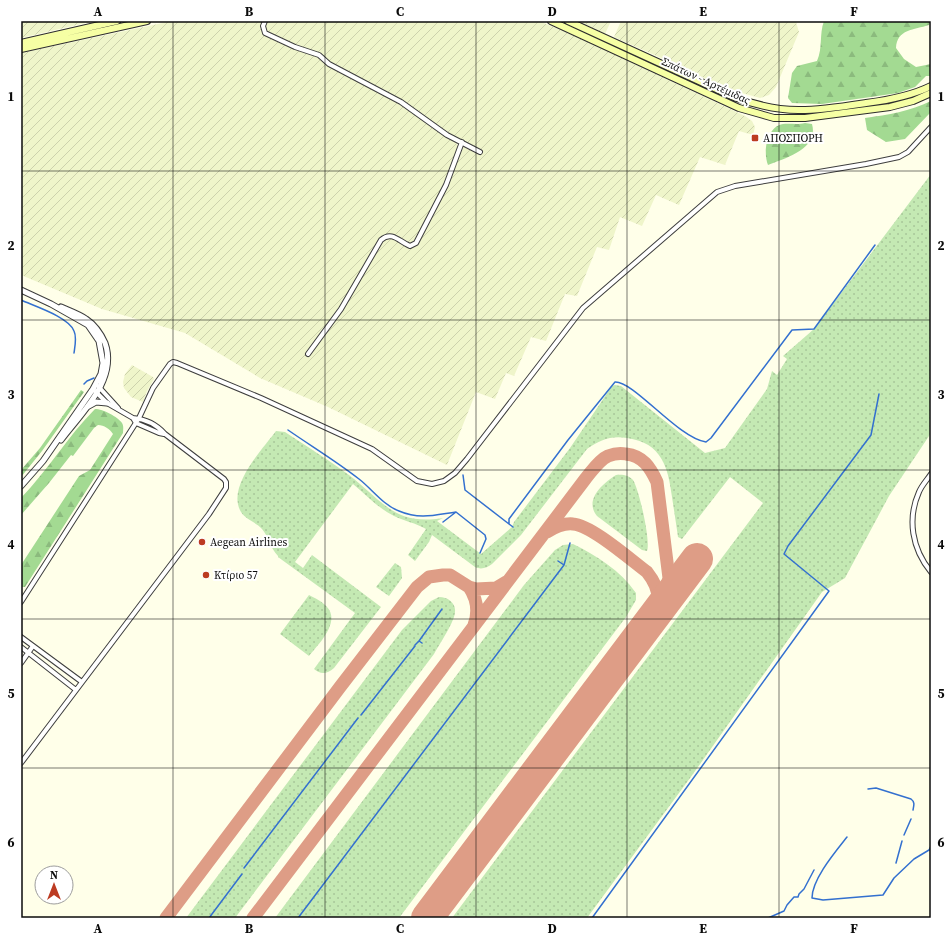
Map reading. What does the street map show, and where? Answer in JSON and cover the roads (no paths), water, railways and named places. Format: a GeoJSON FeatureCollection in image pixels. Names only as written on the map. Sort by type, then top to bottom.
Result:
{"type":"FeatureCollection","features":[{"type":"Feature","properties":{"kind":"main road"},"geometry":{"type":"LineString","coordinates":[[21,43],[117,21]]}},
{"type":"Feature","properties":{"kind":"main road"},"geometry":{"type":"LineString","coordinates":[[21,49],[147,21]]}},
{"type":"Feature","properties":{"kind":"main road","name":"Σπάτων - Αρτέμιδας"},"geometry":{"type":"LineString","coordinates":[[551,21],[739,108],[774,118],[805,118],[890,107],[913,101],[931,93]]}},
{"type":"Feature","properties":{"kind":"main road","name":"Σπάτων - Αρτέμιδας"},"geometry":{"type":"LineString","coordinates":[[568,21],[754,105],[791,111],[819,110],[893,99],[912,94],[931,86]]}},
{"type":"Feature","properties":{"kind":"street"},"geometry":{"type":"LineString","coordinates":[[265,21],[263,26],[265,33],[295,47],[319,55],[330,64],[401,102],[440,131],[480,152]]}},
{"type":"Feature","properties":{"kind":"street"},"geometry":{"type":"LineString","coordinates":[[21,602],[136,423],[153,388],[173,362],[261,398],[372,449],[417,481],[432,484],[444,481],[455,473],[467,459],[583,308],[717,192],[735,186],[899,157],[908,152],[931,127]]}},
{"type":"Feature","properties":{"kind":"street"},"geometry":{"type":"LineString","coordinates":[[308,354],[341,309],[381,240],[387,236],[392,236],[410,246],[416,243],[446,185],[462,142]]}},
{"type":"Feature","properties":{"kind":"street"},"geometry":{"type":"LineString","coordinates":[[21,290],[86,318],[99,332],[106,347],[107,360],[106,374],[49,452],[21,486]]}},
{"type":"Feature","properties":{"kind":"street"},"geometry":{"type":"LineString","coordinates":[[96,388],[107,403],[133,418],[136,423],[164,434]]}},
{"type":"Feature","properties":{"kind":"street"},"geometry":{"type":"LineString","coordinates":[[49,452],[55,447],[85,409],[96,388]]}},
{"type":"Feature","properties":{"kind":"street"},"geometry":{"type":"LineString","coordinates":[[96,388],[121,411]]}},
{"type":"Feature","properties":{"kind":"street"},"geometry":{"type":"LineString","coordinates":[[85,409],[96,402],[107,403]]}},
{"type":"Feature","properties":{"kind":"street"},"geometry":{"type":"LineString","coordinates":[[21,763],[209,514],[226,488],[226,482],[224,479],[154,425],[139,418],[133,418]]}},
{"type":"Feature","properties":{"kind":"street"},"geometry":{"type":"LineString","coordinates":[[931,474],[919,492],[914,507],[912,520],[913,536],[918,552],[931,572]]}},
{"type":"Feature","properties":{"kind":"street"},"geometry":{"type":"LineString","coordinates":[[21,637],[82,682]]}},
{"type":"Feature","properties":{"kind":"street"},"geometry":{"type":"LineString","coordinates":[[21,663],[33,646]]}},
{"type":"Feature","properties":{"kind":"street"},"geometry":{"type":"LineString","coordinates":[[21,647],[76,690]]}},
{"type":"Feature","properties":{"kind":"waterway"},"geometry":{"type":"LineString","coordinates":[[513,527],[509,524],[509,519],[568,440],[615,382],[623,384],[633,390],[683,431],[706,442],[711,438],[792,330],[814,329],[875,245]]}},
{"type":"Feature","properties":{"kind":"waterway"},"geometry":{"type":"LineString","coordinates":[[21,300],[58,317],[71,326],[74,331],[76,342],[74,353]]}},
{"type":"Feature","properties":{"kind":"waterway"},"geometry":{"type":"LineString","coordinates":[[84,384],[94,378]]}},
{"type":"Feature","properties":{"kind":"waterway"},"geometry":{"type":"LineString","coordinates":[[592,918],[829,591],[784,554],[788,546],[871,435],[879,394]]}},
{"type":"Feature","properties":{"kind":"waterway"},"geometry":{"type":"LineString","coordinates":[[288,430],[350,472],[388,505],[399,511],[421,516],[456,512]]}},
{"type":"Feature","properties":{"kind":"waterway"},"geometry":{"type":"LineString","coordinates":[[463,475],[465,490],[509,524]]}},
{"type":"Feature","properties":{"kind":"waterway"},"geometry":{"type":"LineString","coordinates":[[443,522],[456,512],[485,535],[486,539],[480,553]]}},
{"type":"Feature","properties":{"kind":"waterway"},"geometry":{"type":"LineString","coordinates":[[298,918],[564,565],[570,543]]}},
{"type":"Feature","properties":{"kind":"waterway"},"geometry":{"type":"LineString","coordinates":[[558,561],[564,565]]}},
{"type":"Feature","properties":{"kind":"waterway"},"geometry":{"type":"LineString","coordinates":[[419,641],[442,609]]}},
{"type":"Feature","properties":{"kind":"waterway"},"geometry":{"type":"LineString","coordinates":[[415,645],[419,641],[422,643]]}},
{"type":"Feature","properties":{"kind":"waterway"},"geometry":{"type":"LineString","coordinates":[[361,715],[415,646]]}},
{"type":"Feature","properties":{"kind":"waterway"},"geometry":{"type":"LineString","coordinates":[[244,868],[358,718]]}},
{"type":"Feature","properties":{"kind":"waterway"},"geometry":{"type":"LineString","coordinates":[[868,789],[876,788],[911,799],[914,802],[913,810]]}},
{"type":"Feature","properties":{"kind":"waterway"},"geometry":{"type":"LineString","coordinates":[[904,835],[911,819]]}},
{"type":"Feature","properties":{"kind":"waterway"},"geometry":{"type":"LineString","coordinates":[[847,837],[820,874],[813,890],[812,898],[823,900],[883,895],[894,878],[914,859],[929,850]]}},
{"type":"Feature","properties":{"kind":"waterway"},"geometry":{"type":"LineString","coordinates":[[896,863],[902,841]]}},
{"type":"Feature","properties":{"kind":"waterway"},"geometry":{"type":"LineString","coordinates":[[931,846],[929,850],[931,850]]}},
{"type":"Feature","properties":{"kind":"waterway"},"geometry":{"type":"LineString","coordinates":[[768,918],[784,911],[794,897],[798,897],[814,870]]}},
{"type":"Feature","properties":{"kind":"waterway"},"geometry":{"type":"LineString","coordinates":[[209,918],[242,874]]}},
{"type":"Feature","properties":{"kind":"place","name":"ΑΠΟΣΠΟΡΗ"},"geometry":{"type":"Point","coordinates":[755,138]}},
{"type":"Feature","properties":{"kind":"place","name":"Aegean Airlines"},"geometry":{"type":"Point","coordinates":[202,542]}},
{"type":"Feature","properties":{"kind":"place","name":"Κτίριο 57"},"geometry":{"type":"Point","coordinates":[206,575]}}]}
